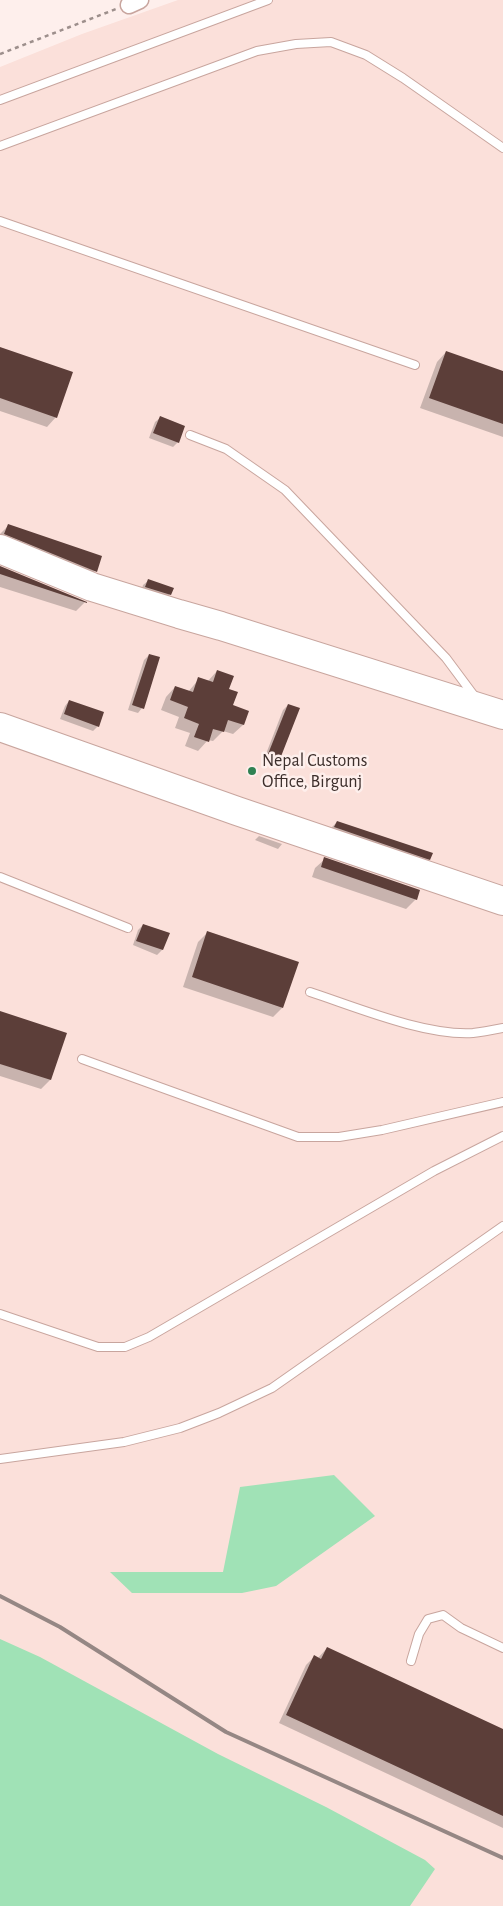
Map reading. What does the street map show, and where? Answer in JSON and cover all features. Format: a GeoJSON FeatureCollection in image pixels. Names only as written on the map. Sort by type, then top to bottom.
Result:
{"type":"FeatureCollection","features":[{"type":"Feature","properties":{"kind":"highway"},"geometry":{"type":"LineString","coordinates":[[0,549],[92,587],[231,628],[493,712]]}},
{"type":"Feature","properties":{"kind":"highway"},"geometry":{"type":"LineString","coordinates":[[0,727],[237,811],[503,901]]}},
{"type":"Feature","properties":{"kind":"lane"},"geometry":{"type":"LineString","coordinates":[[0,100],[268,0]]}},
{"type":"Feature","properties":{"kind":"lane"},"geometry":{"type":"LineString","coordinates":[[0,146],[257,51],[296,44],[331,42],[366,55],[403,78],[503,148]]}},
{"type":"Feature","properties":{"kind":"lane"},"geometry":{"type":"LineString","coordinates":[[0,222],[415,365]]}},
{"type":"Feature","properties":{"kind":"lane"},"geometry":{"type":"LineString","coordinates":[[190,435],[226,449],[285,490],[446,658],[493,712]]}},
{"type":"Feature","properties":{"kind":"lane"},"geometry":{"type":"LineString","coordinates":[[0,877],[128,928]]}},
{"type":"Feature","properties":{"kind":"lane"},"geometry":{"type":"LineString","coordinates":[[310,992],[404,1023],[441,1030],[472,1033],[503,1028]]}},
{"type":"Feature","properties":{"kind":"lane"},"geometry":{"type":"LineString","coordinates":[[82,1059],[298,1136],[339,1136],[382,1130],[503,1102]]}},
{"type":"Feature","properties":{"kind":"lane"},"geometry":{"type":"LineString","coordinates":[[0,1314],[98,1347],[125,1347],[149,1337],[434,1171],[503,1136]]}},
{"type":"Feature","properties":{"kind":"lane"},"geometry":{"type":"LineString","coordinates":[[0,1459],[124,1442],[180,1428],[219,1413],[272,1388],[503,1226]]}},
{"type":"Feature","properties":{"kind":"lane"},"geometry":{"type":"LineString","coordinates":[[411,1662],[419,1634],[428,1619],[443,1615],[461,1628],[503,1648]]}},
{"type":"Feature","properties":{"kind":"path"},"geometry":{"type":"LineString","coordinates":[[0,54],[134,2]]}},
{"type":"Feature","properties":{"kind":"shaded area","name":"Nepal Customs Office, Birgunj"},"geometry":{"type":"Polygon","coordinates":[[[178,0],[503,0],[503,1906],[0,1906],[0,67],[82,34],[178,0]]]}},
{"type":"Feature","properties":{"kind":"green space"},"geometry":{"type":"Polygon","coordinates":[[[334,1475],[375,1516],[276,1586],[242,1593],[132,1593],[110,1572],[223,1572],[240,1487],[334,1475]]]}},
{"type":"Feature","properties":{"kind":"green space"},"geometry":{"type":"Polygon","coordinates":[[[0,1639],[40,1657],[218,1754],[326,1807],[425,1860],[435,1869],[410,1906],[0,1906],[0,1639]]]}},
{"type":"Feature","properties":{"kind":"building"},"geometry":{"type":"Polygon","coordinates":[[[0,347],[73,372],[57,418],[0,398],[0,347]]]}},
{"type":"Feature","properties":{"kind":"building"},"geometry":{"type":"Polygon","coordinates":[[[446,351],[503,371],[503,424],[429,398],[446,351]]]}},
{"type":"Feature","properties":{"kind":"building"},"geometry":{"type":"Polygon","coordinates":[[[160,416],[185,426],[179,443],[153,433],[160,416]]]}},
{"type":"Feature","properties":{"kind":"building"},"geometry":{"type":"Polygon","coordinates":[[[8,524],[102,556],[97,572],[4,534],[8,524]]]}},
{"type":"Feature","properties":{"kind":"building"},"geometry":{"type":"Polygon","coordinates":[[[0,566],[87,602],[87,603],[0,574],[0,566]]]}},
{"type":"Feature","properties":{"kind":"building"},"geometry":{"type":"Polygon","coordinates":[[[148,579],[174,588],[171,595],[145,587],[148,579]]]}},
{"type":"Feature","properties":{"kind":"building"},"geometry":{"type":"Polygon","coordinates":[[[149,654],[160,657],[144,709],[132,705],[149,654]]]}},
{"type":"Feature","properties":{"kind":"building"},"geometry":{"type":"Polygon","coordinates":[[[217,670],[234,676],[229,689],[238,692],[233,705],[249,711],[244,725],[228,720],[224,732],[213,729],[209,742],[194,737],[199,724],[184,718],[188,707],[170,700],[175,686],[193,692],[198,677],[213,682],[217,670]]]}},
{"type":"Feature","properties":{"kind":"building"},"geometry":{"type":"Polygon","coordinates":[[[69,700],[104,712],[99,727],[64,714],[69,700]]]}},
{"type":"Feature","properties":{"kind":"building"},"geometry":{"type":"Polygon","coordinates":[[[288,704],[300,708],[280,759],[268,754],[288,704]]]}},
{"type":"Feature","properties":{"kind":"building"},"geometry":{"type":"Polygon","coordinates":[[[337,821],[433,853],[430,860],[334,827],[337,821]]]}},
{"type":"Feature","properties":{"kind":"building"},"geometry":{"type":"Polygon","coordinates":[[[324,857],[420,890],[417,900],[321,867],[324,857]]]}},
{"type":"Feature","properties":{"kind":"building"},"geometry":{"type":"Polygon","coordinates":[[[143,924],[170,933],[163,950],[136,941],[143,924]]]}},
{"type":"Feature","properties":{"kind":"building"},"geometry":{"type":"Polygon","coordinates":[[[207,931],[299,962],[283,1008],[192,977],[207,931]]]}},
{"type":"Feature","properties":{"kind":"building"},"geometry":{"type":"Polygon","coordinates":[[[0,1011],[67,1033],[51,1080],[0,1064],[0,1011]]]}},
{"type":"Feature","properties":{"kind":"building"},"geometry":{"type":"Polygon","coordinates":[[[327,1647],[503,1729],[503,1816],[286,1715],[314,1655],[321,1659],[327,1647]]]}},
{"type":"Feature","properties":{"kind":"railway"},"geometry":{"type":"LineString","coordinates":[[0,1596],[60,1627],[226,1732],[503,1858]]}},
{"type":"Feature","properties":{"kind":"place","name":"Nepal Customs Office, Birgunj"},"geometry":{"type":"Point","coordinates":[252,771]}}]}
